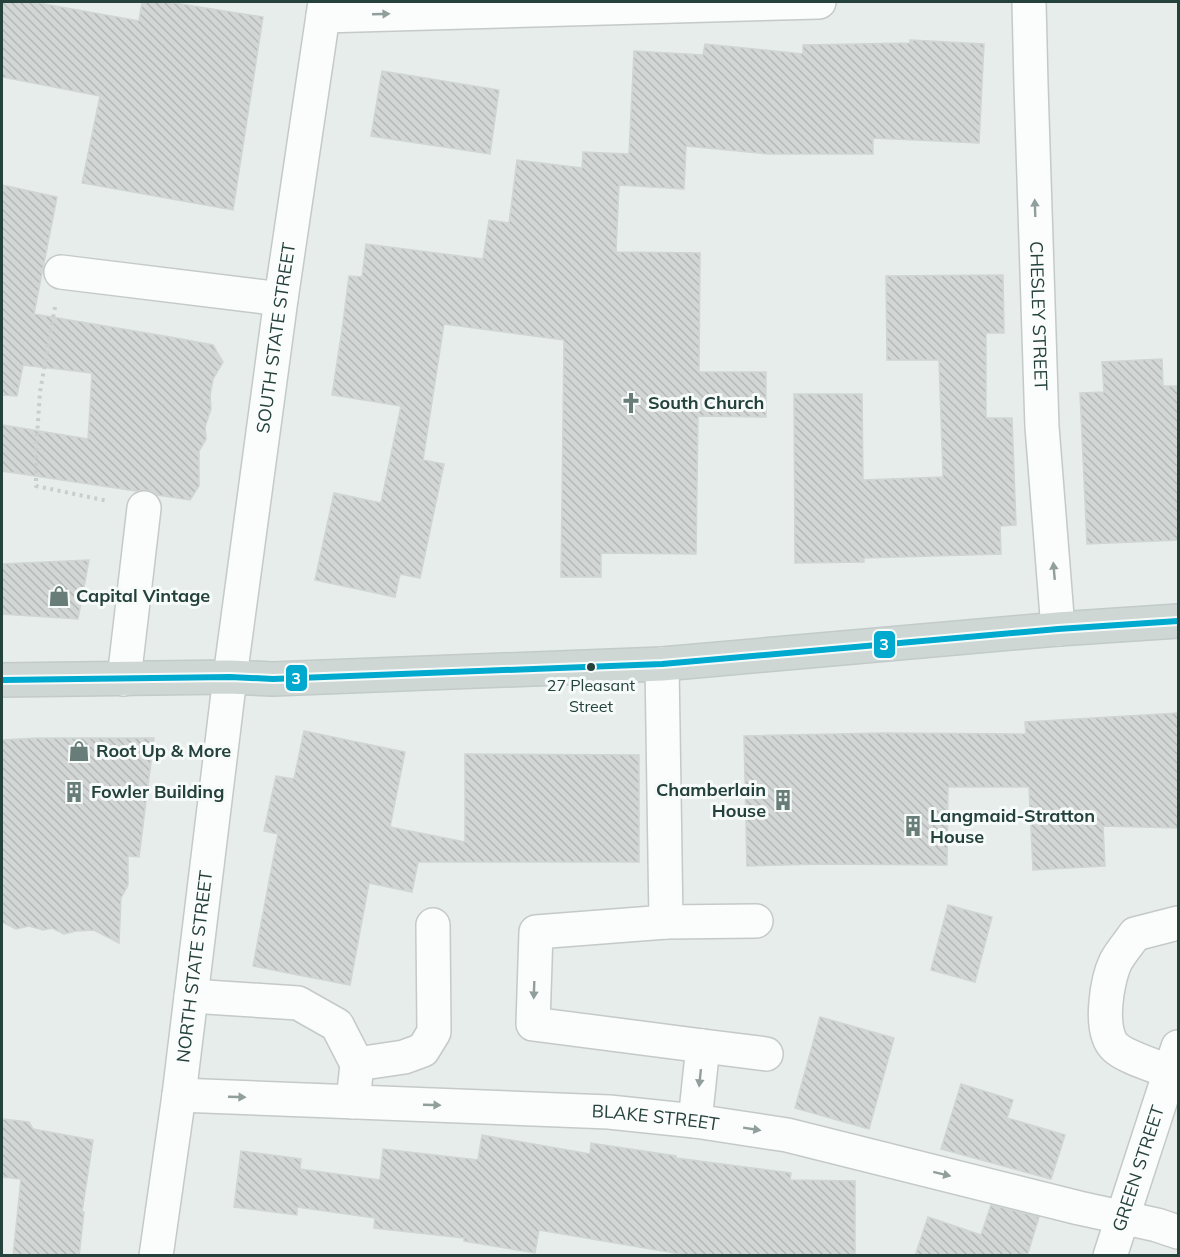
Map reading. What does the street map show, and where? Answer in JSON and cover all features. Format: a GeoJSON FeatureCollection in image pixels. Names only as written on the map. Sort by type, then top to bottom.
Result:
{"type":"FeatureCollection","features":[{"type":"Feature","properties":{"kind":"main road"},"geometry":{"type":"LineString","coordinates":[[2,680],[230,677],[273,679],[662,664],[1059,629],[1179,621]]}},
{"type":"Feature","properties":{"kind":"street"},"geometry":{"type":"LineString","coordinates":[[324,9],[819,2]]}},
{"type":"Feature","properties":{"kind":"street","name":"CHESLEY STREET"},"geometry":{"type":"LineString","coordinates":[[1029,2],[1042,427],[1059,629]]}},
{"type":"Feature","properties":{"kind":"street","name":"SOUTH STATE STREET"},"geometry":{"type":"LineString","coordinates":[[230,677],[281,299],[324,9]]}},
{"type":"Feature","properties":{"kind":"street"},"geometry":{"type":"LineString","coordinates":[[61,272],[281,299]]}},
{"type":"Feature","properties":{"kind":"street"},"geometry":{"type":"LineString","coordinates":[[124,679],[144,508]]}},
{"type":"Feature","properties":{"kind":"street"},"geometry":{"type":"LineString","coordinates":[[662,664],[666,922]]}},
{"type":"Feature","properties":{"kind":"street","name":"NORTH STATE STREET"},"geometry":{"type":"LineString","coordinates":[[156,1256],[179,1095],[230,677]]}},
{"type":"Feature","properties":{"kind":"street"},"geometry":{"type":"LineString","coordinates":[[756,921],[666,922],[536,932],[533,1024],[766,1054]]}},
{"type":"Feature","properties":{"kind":"street"},"geometry":{"type":"LineString","coordinates":[[1174,1060],[1128,1054],[1114,1046],[1105,1027],[1107,993],[1116,962],[1135,934],[1179,923]]}},
{"type":"Feature","properties":{"kind":"street"},"geometry":{"type":"LineString","coordinates":[[357,1064],[404,1057],[423,1050],[434,1032],[433,924]]}},
{"type":"Feature","properties":{"kind":"street"},"geometry":{"type":"LineString","coordinates":[[191,996],[298,1003],[337,1025],[357,1064],[353,1102]]}},
{"type":"Feature","properties":{"kind":"street"},"geometry":{"type":"LineString","coordinates":[[695,1121],[703,1046]]}},
{"type":"Feature","properties":{"kind":"street","name":"GREEN STREET"},"geometry":{"type":"LineString","coordinates":[[1110,1256],[1123,1217],[1168,1114],[1174,1060]]}},
{"type":"Feature","properties":{"kind":"street","name":"BLAKE STREET"},"geometry":{"type":"LineString","coordinates":[[179,1095],[609,1112],[695,1121],[787,1134],[1179,1232]]}},
{"type":"Feature","properties":{"kind":"path"},"geometry":{"type":"LineString","coordinates":[[61,272],[40,392],[36,486],[144,508]]}},
{"type":"Feature","properties":{"kind":"building"},"geometry":{"type":"Polygon","coordinates":[[[2,2],[33,2],[139,21],[142,2],[168,2],[263,17],[233,210],[82,183],[100,96],[2,77],[2,2]]]}},
{"type":"Feature","properties":{"kind":"building"},"geometry":{"type":"Polygon","coordinates":[[[910,40],[984,44],[979,143],[873,138],[873,154],[768,154],[686,146],[684,189],[619,185],[616,252],[700,253],[699,372],[766,372],[766,417],[698,416],[696,554],[601,553],[601,577],[561,577],[564,340],[444,324],[423,460],[444,464],[420,578],[400,574],[395,597],[315,580],[334,493],[381,503],[401,406],[332,395],[349,276],[362,277],[366,244],[483,259],[489,220],[509,223],[517,160],[582,168],[583,152],[629,154],[634,51],[703,55],[705,44],[803,54],[803,45],[910,43],[910,40]]]}},
{"type":"Feature","properties":{"kind":"building"},"geometry":{"type":"Polygon","coordinates":[[[382,71],[499,90],[490,154],[371,136],[382,71]]]}},
{"type":"Feature","properties":{"kind":"building"},"geometry":{"type":"Polygon","coordinates":[[[2,185],[57,197],[34,314],[213,345],[223,362],[213,379],[210,395],[211,409],[205,427],[206,439],[199,451],[199,486],[190,500],[157,495],[147,490],[136,491],[2,471],[2,425],[88,439],[92,373],[23,365],[17,396],[2,395],[2,185]]]}},
{"type":"Feature","properties":{"kind":"building"},"geometry":{"type":"Polygon","coordinates":[[[1003,275],[1004,333],[986,333],[986,418],[1012,418],[1016,525],[1000,526],[1001,554],[864,558],[864,562],[795,563],[794,394],[862,394],[863,480],[943,477],[939,360],[887,360],[886,276],[1003,275]]]}},
{"type":"Feature","properties":{"kind":"building"},"geometry":{"type":"Polygon","coordinates":[[[1162,359],[1163,386],[1179,386],[1179,540],[1087,544],[1080,393],[1104,392],[1102,362],[1162,359]]]}},
{"type":"Feature","properties":{"kind":"building"},"geometry":{"type":"Polygon","coordinates":[[[89,560],[78,619],[2,614],[2,564],[89,560]]]}},
{"type":"Feature","properties":{"kind":"building"},"geometry":{"type":"Polygon","coordinates":[[[1179,713],[1179,828],[1103,826],[1105,866],[1033,870],[1029,787],[948,787],[947,865],[747,866],[744,736],[884,733],[1026,734],[1025,722],[1179,713]]]}},
{"type":"Feature","properties":{"kind":"building"},"geometry":{"type":"Polygon","coordinates":[[[304,731],[405,752],[390,827],[465,842],[465,754],[639,755],[639,862],[418,862],[412,892],[369,883],[350,985],[253,966],[278,834],[264,831],[276,776],[294,779],[304,731]]]}},
{"type":"Feature","properties":{"kind":"building","name":"Fowler Building"},"geometry":{"type":"Polygon","coordinates":[[[154,738],[139,857],[128,856],[128,885],[121,898],[119,943],[94,930],[64,934],[52,928],[43,930],[29,926],[16,929],[2,922],[2,740],[154,738]]]}},
{"type":"Feature","properties":{"kind":"building"},"geometry":{"type":"Polygon","coordinates":[[[948,905],[992,917],[975,982],[931,970],[948,905]]]}},
{"type":"Feature","properties":{"kind":"building"},"geometry":{"type":"Polygon","coordinates":[[[820,1017],[894,1038],[869,1129],[795,1108],[820,1017]]]}},
{"type":"Feature","properties":{"kind":"building"},"geometry":{"type":"Polygon","coordinates":[[[961,1084],[1013,1100],[1007,1118],[1065,1135],[1051,1179],[941,1149],[961,1084]]]}},
{"type":"Feature","properties":{"kind":"building"},"geometry":{"type":"Polygon","coordinates":[[[2,1119],[29,1122],[33,1129],[93,1140],[82,1212],[84,1212],[79,1256],[13,1256],[21,1179],[2,1177],[2,1119]]]}},
{"type":"Feature","properties":{"kind":"building"},"geometry":{"type":"Polygon","coordinates":[[[482,1135],[590,1154],[591,1143],[676,1156],[676,1158],[791,1173],[790,1180],[855,1181],[855,1256],[692,1256],[539,1230],[535,1253],[464,1241],[464,1238],[374,1228],[375,1218],[297,1207],[297,1215],[234,1207],[241,1151],[301,1159],[300,1169],[380,1180],[383,1149],[478,1160],[482,1135]]]}},
{"type":"Feature","properties":{"kind":"building"},"geometry":{"type":"Polygon","coordinates":[[[991,1205],[1039,1217],[1027,1256],[915,1256],[928,1217],[981,1235],[991,1205]]]}},
{"type":"Feature","properties":{"kind":"transit line","name":"3"},"geometry":{"type":"LineString","coordinates":[[2,680],[230,677],[273,679],[662,664],[1058,629],[1178,621]]}},
{"type":"Feature","properties":{"kind":"place","name":"South Church"},"geometry":{"type":"Point","coordinates":[631,403]}},
{"type":"Feature","properties":{"kind":"place","name":"Capital Vintage"},"geometry":{"type":"Point","coordinates":[59,596]}},
{"type":"Feature","properties":{"kind":"place","name":"27 Pleasant Street"},"geometry":{"type":"Point","coordinates":[591,667]}},
{"type":"Feature","properties":{"kind":"place","name":"Root Up & More"},"geometry":{"type":"Point","coordinates":[79,751]}},
{"type":"Feature","properties":{"kind":"place","name":"Fowler Building"},"geometry":{"type":"Point","coordinates":[74,792]}},
{"type":"Feature","properties":{"kind":"place","name":"Chamberlain House"},"geometry":{"type":"Point","coordinates":[783,800]}},
{"type":"Feature","properties":{"kind":"place","name":"Langmaid-Stratton House"},"geometry":{"type":"Point","coordinates":[913,826]}}]}
